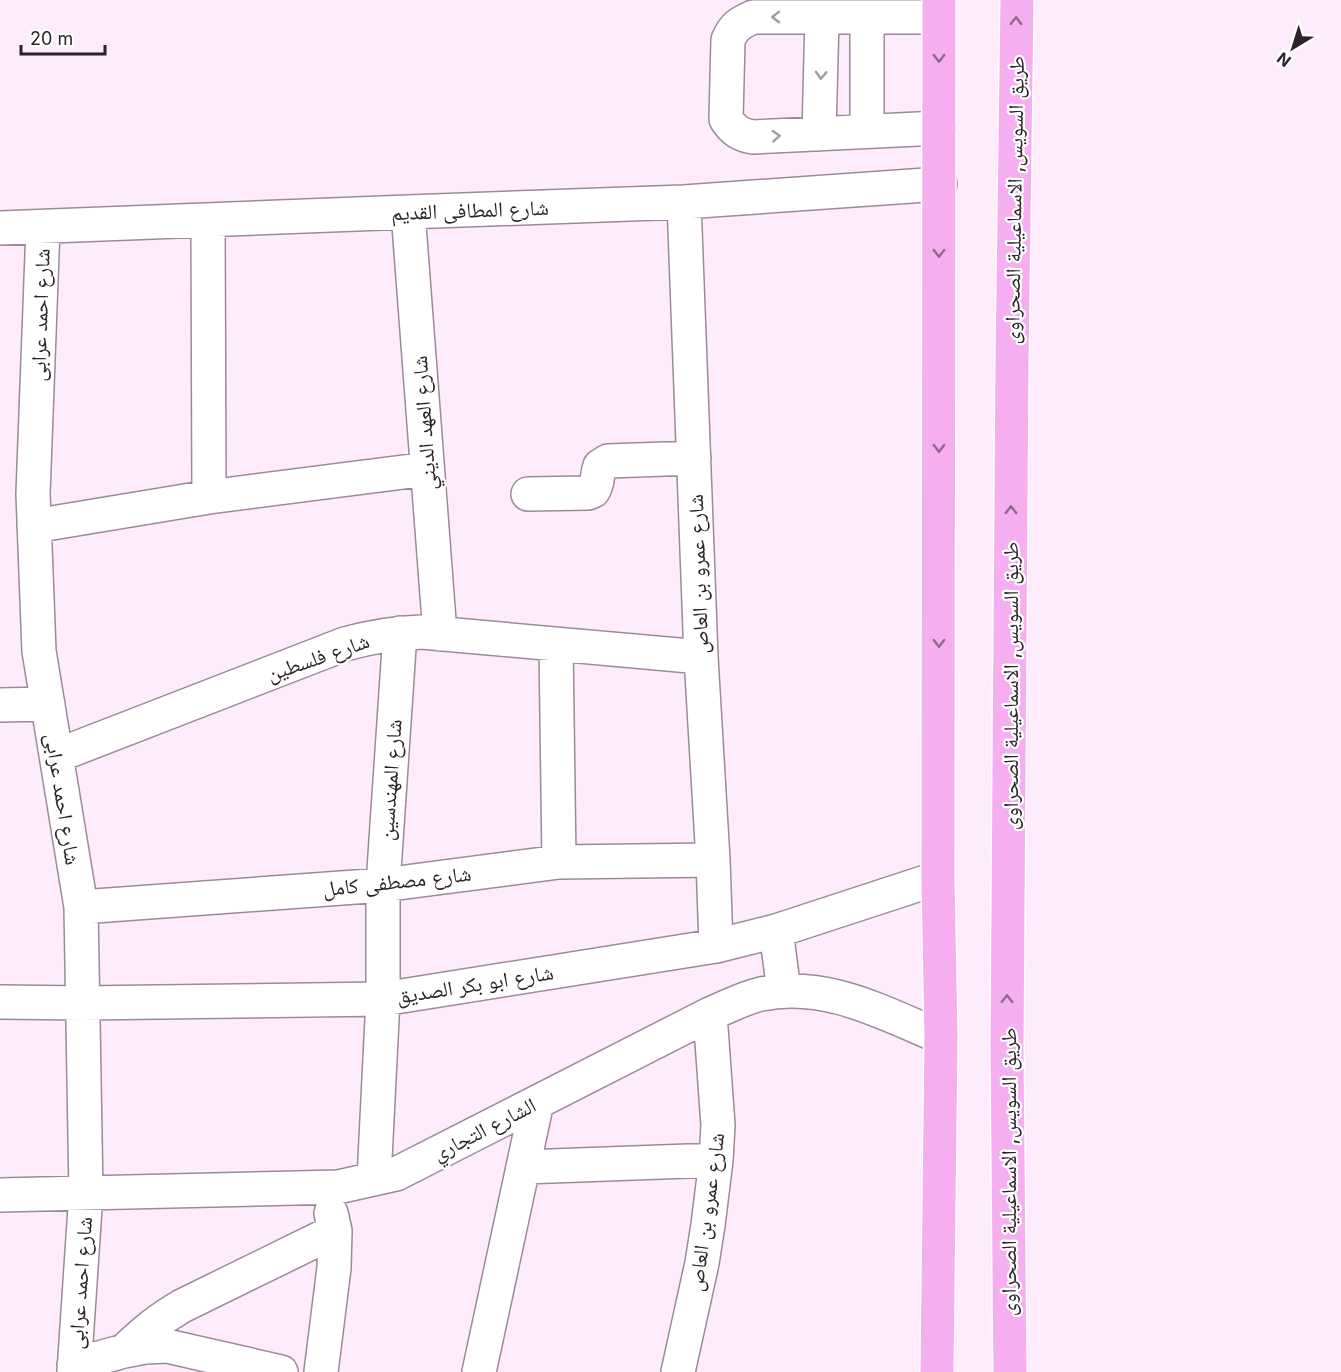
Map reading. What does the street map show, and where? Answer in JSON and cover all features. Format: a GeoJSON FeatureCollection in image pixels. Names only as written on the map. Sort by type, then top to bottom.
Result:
{"type":"FeatureCollection","features":[{"type":"Feature","properties":{"kind":"highway","name":"طريق السويس, الاسماعيلية الصحراوى"},"geometry":{"type":"LineString","coordinates":[[1010,1372],[1007,1047],[1017,0]]}},
{"type":"Feature","properties":{"kind":"highway"},"geometry":{"type":"LineString","coordinates":[[937,1372],[941,1037],[938,878],[939,9]]}},
{"type":"Feature","properties":{"kind":"street"},"geometry":{"type":"LineString","coordinates":[[939,9],[867,17],[753,17],[733,29],[728,40],[726,108],[726,119],[732,129],[743,136],[753,137],[939,128]]}},
{"type":"Feature","properties":{"kind":"street"},"geometry":{"type":"LineString","coordinates":[[819,134],[822,17]]}},
{"type":"Feature","properties":{"kind":"street"},"geometry":{"type":"LineString","coordinates":[[867,17],[867,131]]}},
{"type":"Feature","properties":{"kind":"street","name":"شارع المطافى القديم"},"geometry":{"type":"LineString","coordinates":[[0,228],[684,202],[939,184]]}},
{"type":"Feature","properties":{"kind":"street","name":"شارع عمرو بن العاص"},"geometry":{"type":"LineString","coordinates":[[684,202],[701,657],[716,946]]}},
{"type":"Feature","properties":{"kind":"street","name":"شارع العهد الديني"},"geometry":{"type":"LineString","coordinates":[[408,212],[440,634]]}},
{"type":"Feature","properties":{"kind":"street"},"geometry":{"type":"LineString","coordinates":[[208,220],[209,496]]}},
{"type":"Feature","properties":{"kind":"street","name":"شارع احمد عرابى"},"geometry":{"type":"LineString","coordinates":[[43,227],[33,483],[39,651],[81,907],[86,1193],[74,1368]]}},
{"type":"Feature","properties":{"kind":"street"},"geometry":{"type":"LineString","coordinates":[[528,494],[593,491],[598,482],[600,466],[608,461],[694,458]]}},
{"type":"Feature","properties":{"kind":"street"},"geometry":{"type":"LineString","coordinates":[[34,526],[209,496],[427,469]]}},
{"type":"Feature","properties":{"kind":"street","name":"شارع فلسطين"},"geometry":{"type":"LineString","coordinates":[[56,756],[368,637],[422,632],[701,657]]}},
{"type":"Feature","properties":{"kind":"street","name":"شارع المهندسين"},"geometry":{"type":"LineString","coordinates":[[374,1179],[383,999],[383,885],[400,633]]}},
{"type":"Feature","properties":{"kind":"street"},"geometry":{"type":"LineString","coordinates":[[556,644],[560,862]]}},
{"type":"Feature","properties":{"kind":"street"},"geometry":{"type":"LineString","coordinates":[[0,705],[48,704]]}},
{"type":"Feature","properties":{"kind":"street","name":"شارع مصطفى كامل"},"geometry":{"type":"LineString","coordinates":[[81,907],[383,885],[560,862],[713,860]]}},
{"type":"Feature","properties":{"kind":"street","name":"شارع ابو بكر الصديق"},"geometry":{"type":"LineString","coordinates":[[0,1002],[383,999],[716,946],[776,931],[938,878]]}},
{"type":"Feature","properties":{"kind":"street"},"geometry":{"type":"LineString","coordinates":[[776,931],[784,991]]}},
{"type":"Feature","properties":{"kind":"street","name":"الشارع التجاري"},"geometry":{"type":"LineString","coordinates":[[0,1195],[326,1188],[396,1174],[710,1014],[752,997],[784,991],[833,994],[856,1001],[941,1037]]}},
{"type":"Feature","properties":{"kind":"street","name":"شارع عمرو بن العاص"},"geometry":{"type":"LineString","coordinates":[[678,1372],[702,1263],[716,1160],[718,1125],[710,1014]]}},
{"type":"Feature","properties":{"kind":"street"},"geometry":{"type":"LineString","coordinates":[[479,1372],[537,1102]]}},
{"type":"Feature","properties":{"kind":"street"},"geometry":{"type":"LineString","coordinates":[[524,1167],[716,1160]]}},
{"type":"Feature","properties":{"kind":"street"},"geometry":{"type":"LineString","coordinates":[[321,1372],[334,1268],[335,1231],[326,1188]]}},
{"type":"Feature","properties":{"kind":"street"},"geometry":{"type":"LineString","coordinates":[[124,1351],[145,1330],[164,1316],[335,1231]]}},
{"type":"Feature","properties":{"kind":"street"},"geometry":{"type":"LineString","coordinates":[[74,1368],[124,1351],[167,1346],[281,1372]]}}]}
